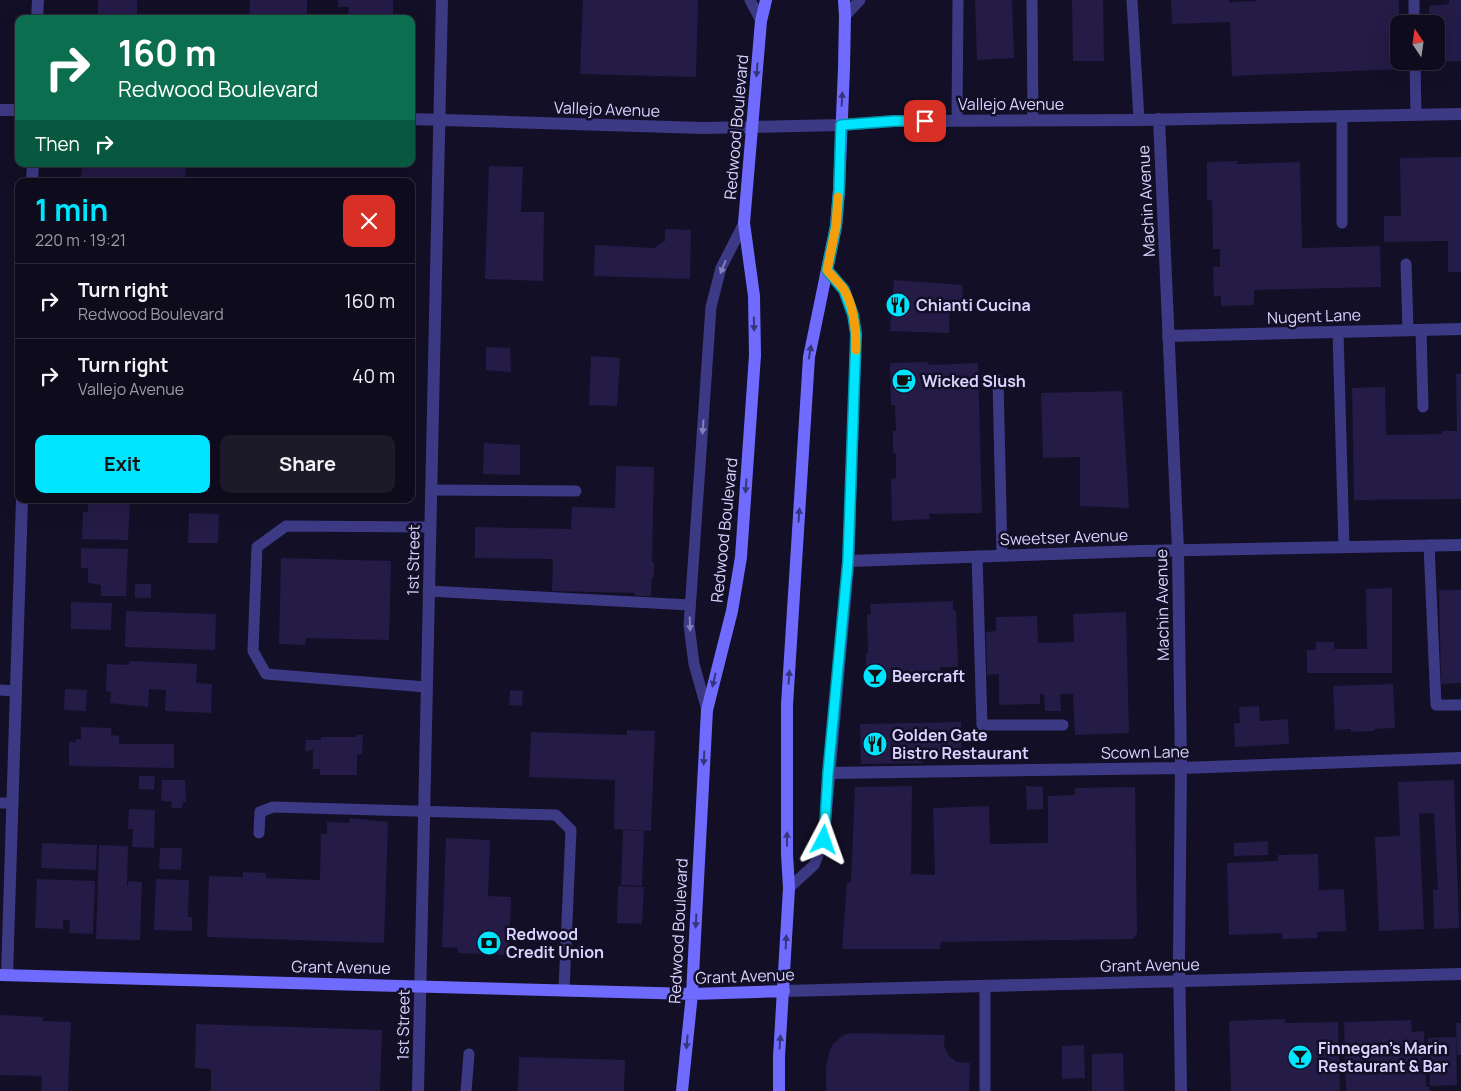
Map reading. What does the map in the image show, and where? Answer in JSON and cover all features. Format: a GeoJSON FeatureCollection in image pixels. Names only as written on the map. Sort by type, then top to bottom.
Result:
{"type":"FeatureCollection","features":[{"type":"Feature","properties":{"kind":"main road","name":"Redwood Boulevard"},"geometry":{"type":"LineString","coordinates":[[682,1091],[692,994],[707,710],[732,611],[741,557],[754,356],[754,296],[744,223],[761,21],[766,0]]}},
{"type":"Feature","properties":{"kind":"main road"},"geometry":{"type":"LineString","coordinates":[[779,1091],[779,1057],[789,888],[787,854],[787,705],[809,357],[836,226],[839,190],[844,0]]}},
{"type":"Feature","properties":{"kind":"main road","name":"Grant Avenue"},"geometry":{"type":"LineString","coordinates":[[4,975],[692,994],[784,991]]}},
{"type":"Feature","properties":{"kind":"street"},"geometry":{"type":"LineString","coordinates":[[37,15],[38,0]]}},
{"type":"Feature","properties":{"kind":"street","name":"1st Street"},"geometry":{"type":"LineString","coordinates":[[418,1091],[442,0]]}},
{"type":"Feature","properties":{"kind":"street"},"geometry":{"type":"LineString","coordinates":[[0,110],[15,110]]}},
{"type":"Feature","properties":{"kind":"street","name":"Vallejo Avenue"},"geometry":{"type":"LineString","coordinates":[[415,120],[753,128],[894,121],[1139,120],[1461,114]]}},
{"type":"Feature","properties":{"kind":"street","name":"Machin Avenue"},"geometry":{"type":"LineString","coordinates":[[1159,119],[1178,550],[1181,768],[1181,1091]]}},
{"type":"Feature","properties":{"kind":"street","name":"Nugent Lane"},"geometry":{"type":"LineString","coordinates":[[1168,336],[1461,329]]}},
{"type":"Feature","properties":{"kind":"street"},"geometry":{"type":"LineString","coordinates":[[4,975],[6,803],[16,691],[22,503]]}},
{"type":"Feature","properties":{"kind":"street","name":"Sweetser Avenue"},"geometry":{"type":"LineString","coordinates":[[848,561],[1178,550],[1461,545]]}},
{"type":"Feature","properties":{"kind":"street","name":"Scown Lane"},"geometry":{"type":"LineString","coordinates":[[828,773],[1181,768],[1461,758]]}},
{"type":"Feature","properties":{"kind":"street","name":"Grant Avenue"},"geometry":{"type":"LineString","coordinates":[[784,991],[1461,974]]}},
{"type":"Feature","properties":{"kind":"lane"},"geometry":{"type":"LineString","coordinates":[[750,0],[761,21]]}},
{"type":"Feature","properties":{"kind":"lane"},"geometry":{"type":"LineString","coordinates":[[845,16],[860,0]]}},
{"type":"Feature","properties":{"kind":"lane"},"geometry":{"type":"LineString","coordinates":[[957,120],[958,0]]}},
{"type":"Feature","properties":{"kind":"lane"},"geometry":{"type":"LineString","coordinates":[[1032,0],[1033,120]]}},
{"type":"Feature","properties":{"kind":"lane"},"geometry":{"type":"LineString","coordinates":[[1132,0],[1139,120]]}},
{"type":"Feature","properties":{"kind":"lane"},"geometry":{"type":"LineString","coordinates":[[1414,0],[1414,15]]}},
{"type":"Feature","properties":{"kind":"lane"},"geometry":{"type":"LineString","coordinates":[[1415,70],[1416,115]]}},
{"type":"Feature","properties":{"kind":"lane"},"geometry":{"type":"LineString","coordinates":[[1342,116],[1342,223]]}},
{"type":"Feature","properties":{"kind":"lane"},"geometry":{"type":"LineString","coordinates":[[707,710],[694,664],[689,625],[711,306],[721,268],[744,223]]}},
{"type":"Feature","properties":{"kind":"lane"},"geometry":{"type":"LineString","coordinates":[[1406,264],[1408,330]]}},
{"type":"Feature","properties":{"kind":"lane"},"geometry":{"type":"LineString","coordinates":[[789,888],[814,865],[824,840],[828,773],[848,561],[856,334],[853,315],[844,290],[827,270]]}},
{"type":"Feature","properties":{"kind":"lane"},"geometry":{"type":"LineString","coordinates":[[1421,330],[1423,407]]}},
{"type":"Feature","properties":{"kind":"lane"},"geometry":{"type":"LineString","coordinates":[[1338,332],[1344,547]]}},
{"type":"Feature","properties":{"kind":"lane"},"geometry":{"type":"LineString","coordinates":[[998,380],[1002,555]]}},
{"type":"Feature","properties":{"kind":"lane"},"geometry":{"type":"LineString","coordinates":[[431,490],[576,490]]}},
{"type":"Feature","properties":{"kind":"lane"},"geometry":{"type":"LineString","coordinates":[[426,687],[266,674],[253,651],[257,547],[286,526],[430,527]]}},
{"type":"Feature","properties":{"kind":"lane"},"geometry":{"type":"LineString","coordinates":[[1429,546],[1436,705],[1461,705]]}},
{"type":"Feature","properties":{"kind":"lane"},"geometry":{"type":"LineString","coordinates":[[976,556],[982,725],[1063,725]]}},
{"type":"Feature","properties":{"kind":"lane"},"geometry":{"type":"LineString","coordinates":[[428,591],[690,605]]}},
{"type":"Feature","properties":{"kind":"lane"},"geometry":{"type":"LineString","coordinates":[[0,690],[16,691]]}},
{"type":"Feature","properties":{"kind":"lane"},"geometry":{"type":"LineString","coordinates":[[259,833],[260,812],[273,807],[556,815],[571,830],[564,990]]}},
{"type":"Feature","properties":{"kind":"lane"},"geometry":{"type":"LineString","coordinates":[[985,986],[985,1091]]}},
{"type":"Feature","properties":{"kind":"lane"},"geometry":{"type":"LineString","coordinates":[[466,1091],[469,1054]]}},
{"type":"Feature","properties":{"kind":"building"},"geometry":{"type":"Polygon","coordinates":[[[98,0],[137,0],[137,15],[98,14],[98,0]]]}},
{"type":"Feature","properties":{"kind":"building"},"geometry":{"type":"Polygon","coordinates":[[[250,0],[307,0],[307,15],[249,15],[250,0]]]}},
{"type":"Feature","properties":{"kind":"building"},"geometry":{"type":"Polygon","coordinates":[[[338,0],[393,0],[393,15],[348,15],[349,7],[338,7],[338,0]]]}},
{"type":"Feature","properties":{"kind":"building"},"geometry":{"type":"Polygon","coordinates":[[[583,0],[698,0],[696,77],[580,74],[583,0]]]}},
{"type":"Feature","properties":{"kind":"building"},"geometry":{"type":"Polygon","coordinates":[[[975,0],[1012,0],[1014,58],[977,60],[975,0]]]}},
{"type":"Feature","properties":{"kind":"building"},"geometry":{"type":"Polygon","coordinates":[[[1072,0],[1103,0],[1104,61],[1073,61],[1072,0]]]}},
{"type":"Feature","properties":{"kind":"building"},"geometry":{"type":"Polygon","coordinates":[[[1171,0],[1229,0],[1229,2],[1256,0],[1399,0],[1399,15],[1390,15],[1390,69],[1232,76],[1230,22],[1172,24],[1171,0]]]}},
{"type":"Feature","properties":{"kind":"building"},"geometry":{"type":"Polygon","coordinates":[[[1449,0],[1461,0],[1461,61],[1445,62],[1445,15],[1429,15],[1429,6],[1449,4],[1449,0]]]}},
{"type":"Feature","properties":{"kind":"building"},"geometry":{"type":"Polygon","coordinates":[[[1461,157],[1461,272],[1448,272],[1448,241],[1384,242],[1384,216],[1401,216],[1400,158],[1461,157]]]}},
{"type":"Feature","properties":{"kind":"building"},"geometry":{"type":"Polygon","coordinates":[[[1237,161],[1237,164],[1300,162],[1302,248],[1380,246],[1381,287],[1254,290],[1254,305],[1221,306],[1221,296],[1214,297],[1213,267],[1220,267],[1220,249],[1213,249],[1212,200],[1207,200],[1207,162],[1237,161]]]}},
{"type":"Feature","properties":{"kind":"building"},"geometry":{"type":"Polygon","coordinates":[[[489,166],[523,167],[521,212],[544,212],[543,281],[485,279],[489,166]]]}},
{"type":"Feature","properties":{"kind":"building"},"geometry":{"type":"Polygon","coordinates":[[[82,167],[186,167],[185,178],[81,178],[82,167]]]}},
{"type":"Feature","properties":{"kind":"building"},"geometry":{"type":"Polygon","coordinates":[[[665,229],[691,230],[690,279],[594,276],[595,245],[654,248],[665,241],[665,229]]]}},
{"type":"Feature","properties":{"kind":"building"},"geometry":{"type":"Polygon","coordinates":[[[894,280],[962,285],[963,300],[950,300],[949,333],[890,331],[894,280]]]}},
{"type":"Feature","properties":{"kind":"building"},"geometry":{"type":"Polygon","coordinates":[[[486,347],[510,348],[511,372],[486,370],[486,347]]]}},
{"type":"Feature","properties":{"kind":"building"},"geometry":{"type":"Polygon","coordinates":[[[591,356],[620,358],[617,406],[589,405],[591,356]]]}},
{"type":"Feature","properties":{"kind":"building"},"geometry":{"type":"Polygon","coordinates":[[[928,362],[929,365],[978,363],[982,513],[929,514],[930,519],[892,521],[891,479],[896,478],[896,454],[893,453],[893,431],[896,431],[895,405],[891,405],[890,363],[928,362]]]}},
{"type":"Feature","properties":{"kind":"building"},"geometry":{"type":"Polygon","coordinates":[[[1456,374],[1461,374],[1461,499],[1354,500],[1352,388],[1385,387],[1386,435],[1442,434],[1442,431],[1457,431],[1456,374]]]}},
{"type":"Feature","properties":{"kind":"building"},"geometry":{"type":"Polygon","coordinates":[[[1122,391],[1129,508],[1080,506],[1080,457],[1043,458],[1041,393],[1122,391]]]}},
{"type":"Feature","properties":{"kind":"building"},"geometry":{"type":"Polygon","coordinates":[[[484,443],[520,445],[520,475],[483,474],[484,443]]]}},
{"type":"Feature","properties":{"kind":"building"},"geometry":{"type":"Polygon","coordinates":[[[616,466],[654,467],[652,562],[654,562],[654,578],[652,577],[651,596],[635,596],[635,593],[552,591],[553,559],[475,558],[475,527],[571,529],[572,507],[615,508],[616,466]]]}},
{"type":"Feature","properties":{"kind":"building"},"geometry":{"type":"Polygon","coordinates":[[[88,503],[130,503],[128,540],[82,539],[83,512],[88,512],[88,503]]]}},
{"type":"Feature","properties":{"kind":"building"},"geometry":{"type":"Polygon","coordinates":[[[189,513],[219,514],[218,543],[188,543],[189,513]]]}},
{"type":"Feature","properties":{"kind":"building"},"geometry":{"type":"Polygon","coordinates":[[[81,548],[128,549],[126,596],[101,596],[101,585],[88,583],[88,568],[81,568],[81,548]]]}},
{"type":"Feature","properties":{"kind":"building"},"geometry":{"type":"Polygon","coordinates":[[[281,558],[391,561],[389,640],[306,638],[305,645],[279,644],[281,558]]]}},
{"type":"Feature","properties":{"kind":"building"},"geometry":{"type":"Polygon","coordinates":[[[135,584],[151,584],[151,598],[135,598],[135,584]]]}},
{"type":"Feature","properties":{"kind":"building"},"geometry":{"type":"Polygon","coordinates":[[[1392,588],[1392,673],[1307,673],[1307,650],[1316,650],[1316,642],[1334,642],[1334,649],[1367,649],[1366,589],[1392,588]]]}},
{"type":"Feature","properties":{"kind":"building"},"geometry":{"type":"Polygon","coordinates":[[[1439,590],[1461,590],[1461,683],[1441,684],[1439,590]]]}},
{"type":"Feature","properties":{"kind":"building"},"geometry":{"type":"Polygon","coordinates":[[[953,601],[953,610],[956,610],[958,667],[940,667],[940,678],[866,680],[866,654],[868,653],[867,615],[871,614],[870,604],[953,601]]]}},
{"type":"Feature","properties":{"kind":"building"},"geometry":{"type":"Polygon","coordinates":[[[71,602],[112,603],[111,630],[71,629],[71,602]]]}},
{"type":"Feature","properties":{"kind":"building"},"geometry":{"type":"Polygon","coordinates":[[[126,611],[216,614],[215,650],[125,647],[126,611]]]}},
{"type":"Feature","properties":{"kind":"building"},"geometry":{"type":"Polygon","coordinates":[[[1126,612],[1129,733],[1075,735],[1073,694],[1060,694],[1061,711],[1045,711],[1044,694],[1040,694],[1040,704],[999,705],[999,674],[987,675],[986,632],[996,631],[996,617],[1037,616],[1038,643],[1074,642],[1073,614],[1126,612]]]}},
{"type":"Feature","properties":{"kind":"building"},"geometry":{"type":"Polygon","coordinates":[[[130,661],[197,664],[196,683],[212,684],[211,713],[165,711],[166,690],[149,689],[148,707],[110,703],[111,692],[106,691],[107,664],[129,665],[130,661]]]}},
{"type":"Feature","properties":{"kind":"building"},"geometry":{"type":"Polygon","coordinates":[[[1393,684],[1395,728],[1351,732],[1351,729],[1335,730],[1333,686],[1393,684]]]}},
{"type":"Feature","properties":{"kind":"building"},"geometry":{"type":"Polygon","coordinates":[[[65,689],[87,690],[86,711],[64,710],[65,689]]]}},
{"type":"Feature","properties":{"kind":"building"},"geometry":{"type":"Polygon","coordinates":[[[510,690],[523,691],[522,706],[509,705],[510,690]]]}},
{"type":"Feature","properties":{"kind":"building"},"geometry":{"type":"Polygon","coordinates":[[[1259,706],[1260,721],[1288,719],[1289,744],[1235,747],[1234,723],[1240,723],[1239,707],[1259,706]]]}},
{"type":"Feature","properties":{"kind":"building"},"geometry":{"type":"Polygon","coordinates":[[[961,722],[962,757],[922,758],[922,763],[861,764],[860,724],[961,722]]]}},
{"type":"Feature","properties":{"kind":"building"},"geometry":{"type":"Polygon","coordinates":[[[81,727],[111,728],[111,735],[119,736],[119,744],[174,744],[174,768],[69,766],[69,742],[76,742],[76,739],[81,739],[81,727]]]}},
{"type":"Feature","properties":{"kind":"building"},"geometry":{"type":"Polygon","coordinates":[[[627,730],[655,731],[651,831],[614,829],[615,780],[529,777],[531,732],[627,735],[627,730]]]}},
{"type":"Feature","properties":{"kind":"building"},"geometry":{"type":"Polygon","coordinates":[[[357,735],[363,735],[362,754],[357,754],[357,775],[320,775],[320,769],[313,769],[313,750],[305,751],[306,740],[321,740],[321,737],[357,737],[357,735]]]}},
{"type":"Feature","properties":{"kind":"building"},"geometry":{"type":"Polygon","coordinates":[[[139,776],[155,776],[154,790],[139,789],[139,776]]]}},
{"type":"Feature","properties":{"kind":"building"},"geometry":{"type":"Polygon","coordinates":[[[162,780],[185,780],[186,802],[183,802],[182,808],[171,808],[172,802],[161,801],[162,780]]]}},
{"type":"Feature","properties":{"kind":"building"},"geometry":{"type":"Polygon","coordinates":[[[1454,780],[1459,928],[1434,929],[1433,890],[1438,890],[1434,813],[1419,814],[1424,929],[1379,931],[1375,837],[1400,836],[1398,782],[1454,780]]]}},
{"type":"Feature","properties":{"kind":"building"},"geometry":{"type":"Polygon","coordinates":[[[912,786],[911,874],[935,875],[933,808],[989,806],[990,844],[1048,843],[1048,796],[1075,795],[1075,788],[1135,787],[1137,933],[1133,939],[941,942],[940,949],[842,949],[847,882],[851,882],[855,787],[912,786]]]}},
{"type":"Feature","properties":{"kind":"building"},"geometry":{"type":"Polygon","coordinates":[[[1026,786],[1043,787],[1043,809],[1027,810],[1026,786]]]}},
{"type":"Feature","properties":{"kind":"building"},"geometry":{"type":"Polygon","coordinates":[[[129,809],[155,810],[154,848],[132,847],[133,829],[128,829],[129,809]]]}},
{"type":"Feature","properties":{"kind":"building"},"geometry":{"type":"Polygon","coordinates":[[[350,818],[388,822],[384,943],[207,937],[209,876],[243,877],[243,872],[266,873],[266,878],[320,880],[321,834],[327,834],[327,822],[349,823],[350,818]]]}},
{"type":"Feature","properties":{"kind":"building"},"geometry":{"type":"Polygon","coordinates":[[[623,830],[644,831],[642,886],[621,885],[623,830]]]}},
{"type":"Feature","properties":{"kind":"building"},"geometry":{"type":"Polygon","coordinates":[[[446,838],[490,840],[488,896],[511,897],[509,955],[458,953],[458,948],[442,947],[446,838]]]}},
{"type":"Feature","properties":{"kind":"building"},"geometry":{"type":"Polygon","coordinates":[[[1268,841],[1268,855],[1234,856],[1234,843],[1268,841]]]}},
{"type":"Feature","properties":{"kind":"building"},"geometry":{"type":"Polygon","coordinates":[[[42,843],[97,845],[96,870],[41,868],[42,843]]]}},
{"type":"Feature","properties":{"kind":"building"},"geometry":{"type":"Polygon","coordinates":[[[99,845],[128,846],[127,886],[128,881],[142,882],[140,940],[96,939],[99,845]]]}},
{"type":"Feature","properties":{"kind":"building"},"geometry":{"type":"Polygon","coordinates":[[[160,848],[182,848],[181,870],[159,869],[160,848]]]}},
{"type":"Feature","properties":{"kind":"building"},"geometry":{"type":"Polygon","coordinates":[[[1318,854],[1319,890],[1344,889],[1346,931],[1317,932],[1317,938],[1282,939],[1282,933],[1229,935],[1227,863],[1278,861],[1278,855],[1318,854]]]}},
{"type":"Feature","properties":{"kind":"building"},"geometry":{"type":"Polygon","coordinates":[[[37,879],[95,881],[93,934],[69,933],[70,920],[63,920],[63,929],[35,928],[37,879]]]}},
{"type":"Feature","properties":{"kind":"building"},"geometry":{"type":"Polygon","coordinates":[[[156,879],[189,880],[188,917],[192,917],[192,931],[154,930],[156,879]]]}},
{"type":"Feature","properties":{"kind":"building"},"geometry":{"type":"Polygon","coordinates":[[[618,886],[644,887],[642,924],[617,923],[618,886]]]}},
{"type":"Feature","properties":{"kind":"building"},"geometry":{"type":"Polygon","coordinates":[[[0,1015],[43,1017],[43,1021],[71,1022],[68,1091],[41,1091],[42,1076],[0,1075],[0,1015]]]}},
{"type":"Feature","properties":{"kind":"building"},"geometry":{"type":"Polygon","coordinates":[[[1285,1019],[1285,1023],[1338,1022],[1340,1091],[1231,1091],[1229,1021],[1285,1019]]]}},
{"type":"Feature","properties":{"kind":"building"},"geometry":{"type":"Polygon","coordinates":[[[1411,1020],[1412,1032],[1424,1031],[1426,1087],[1430,1087],[1430,1091],[1346,1091],[1344,1022],[1411,1020]]]}},
{"type":"Feature","properties":{"kind":"building"},"geometry":{"type":"Polygon","coordinates":[[[1456,1023],[1461,1023],[1461,1055],[1457,1055],[1456,1023]]]}},
{"type":"Feature","properties":{"kind":"building"},"geometry":{"type":"Polygon","coordinates":[[[196,1024],[382,1030],[380,1091],[211,1091],[211,1069],[195,1068],[196,1024]]]}},
{"type":"Feature","properties":{"kind":"building"},"geometry":{"type":"Polygon","coordinates":[[[850,1033],[945,1035],[944,1046],[949,1056],[957,1062],[970,1063],[969,1091],[826,1091],[826,1068],[830,1049],[842,1036],[850,1033]]]}},
{"type":"Feature","properties":{"kind":"building"},"geometry":{"type":"Polygon","coordinates":[[[1456,1037],[1457,1085],[1430,1086],[1428,1038],[1456,1037]]]}},
{"type":"Feature","properties":{"kind":"building"},"geometry":{"type":"Polygon","coordinates":[[[1084,1045],[1085,1078],[1062,1079],[1062,1046],[1084,1045]]]}},
{"type":"Feature","properties":{"kind":"building"},"geometry":{"type":"Polygon","coordinates":[[[1123,1053],[1124,1091],[1092,1091],[1092,1054],[1123,1053]]]}},
{"type":"Feature","properties":{"kind":"building"},"geometry":{"type":"Polygon","coordinates":[[[519,1057],[625,1060],[624,1091],[518,1091],[519,1057]]]}},
{"type":"Feature","properties":{"kind":"slow traffic"},"geometry":{"type":"LineString","coordinates":[[838,197],[836,226],[827,270],[844,290],[853,315],[856,350]]}},
{"type":"Feature","properties":{"kind":"place","name":"Chianti Cucina"},"geometry":{"type":"Point","coordinates":[898,305]}},
{"type":"Feature","properties":{"kind":"place","name":"Wicked Slush"},"geometry":{"type":"Point","coordinates":[904,381]}},
{"type":"Feature","properties":{"kind":"place","name":"Beercraft"},"geometry":{"type":"Point","coordinates":[875,676]}},
{"type":"Feature","properties":{"kind":"place","name":"Golden Gate Bistro Restaurant"},"geometry":{"type":"Point","coordinates":[875,744]}},
{"type":"Feature","properties":{"kind":"place","name":"Redwood Credit Union"},"geometry":{"type":"Point","coordinates":[489,943]}},
{"type":"Feature","properties":{"kind":"place","name":"Finnegan's Marin Restaurant & Bar"},"geometry":{"type":"Point","coordinates":[1300,1057]}},
{"type":"Feature","properties":{"kind":"route"},"geometry":{"type":"LineString","coordinates":[[824,840],[828,773],[848,561],[856,334],[853,315],[844,290],[827,270],[836,226],[841,125],[925,121]]}}]}
